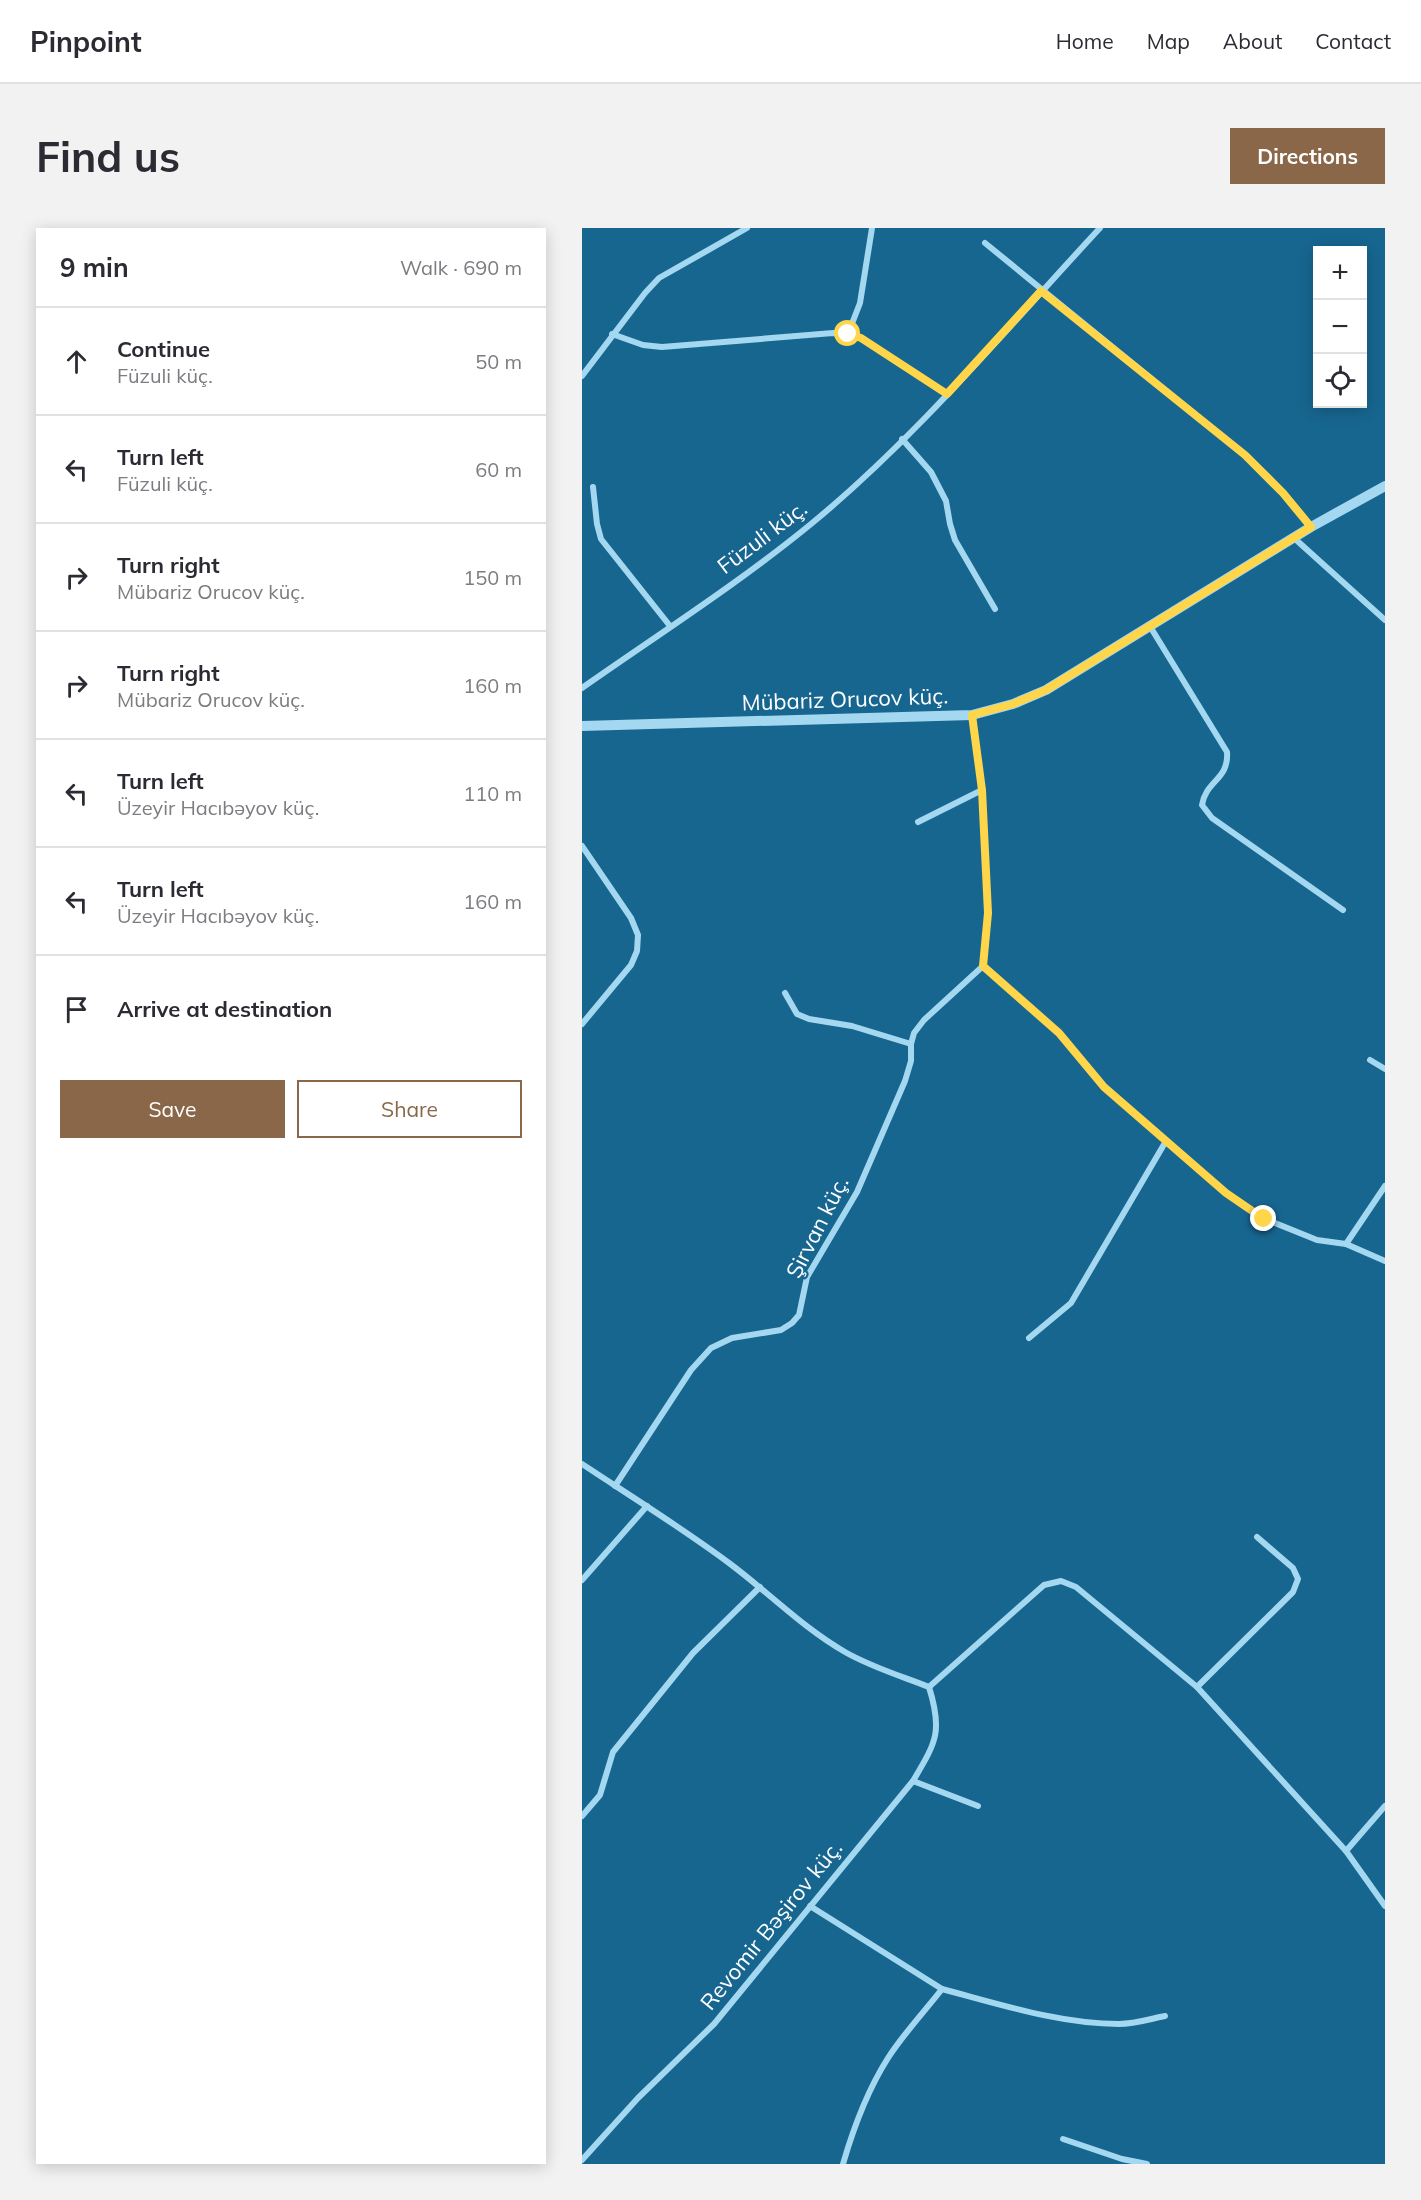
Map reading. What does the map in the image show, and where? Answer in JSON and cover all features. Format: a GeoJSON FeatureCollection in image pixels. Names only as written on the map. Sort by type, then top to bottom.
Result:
{"type":"FeatureCollection","features":[{"type":"Feature","properties":{"kind":"street"},"geometry":{"type":"LineString","coordinates":[[582,376],[612,334],[659,278],[747,228]]}},
{"type":"Feature","properties":{"kind":"street"},"geometry":{"type":"LineString","coordinates":[[848,334],[860,303],[872,228]]}},
{"type":"Feature","properties":{"kind":"street","name":"Füzuli küç."},"geometry":{"type":"LineString","coordinates":[[582,688],[812,523],[947,394],[1100,228]]}},
{"type":"Feature","properties":{"kind":"street"},"geometry":{"type":"LineString","coordinates":[[985,243],[1041,291],[1245,455],[1283,493],[1311,527]]}},
{"type":"Feature","properties":{"kind":"street"},"geometry":{"type":"LineString","coordinates":[[612,334],[644,345],[662,347],[833,333],[848,334],[861,338],[947,394]]}},
{"type":"Feature","properties":{"kind":"street"},"geometry":{"type":"LineString","coordinates":[[902,439],[931,472],[945,501],[955,540],[995,609]]}},
{"type":"Feature","properties":{"kind":"street","name":"Mübariz Orucov küç."},"geometry":{"type":"LineString","coordinates":[[582,726],[972,715],[1013,704],[1046,690],[1151,628],[1311,527],[1385,486]]}},
{"type":"Feature","properties":{"kind":"street"},"geometry":{"type":"LineString","coordinates":[[593,487],[601,539],[670,626]]}},
{"type":"Feature","properties":{"kind":"street"},"geometry":{"type":"LineString","coordinates":[[1294,538],[1385,620]]}},
{"type":"Feature","properties":{"kind":"street"},"geometry":{"type":"LineString","coordinates":[[1151,628],[1227,752],[1228,765],[1221,776],[1204,793],[1202,805],[1212,818],[1343,910]]}},
{"type":"Feature","properties":{"kind":"street"},"geometry":{"type":"LineString","coordinates":[[972,715],[982,790],[988,913],[983,966],[1059,1033],[1104,1087],[1226,1193],[1264,1219],[1317,1240],[1346,1244],[1385,1262]]}},
{"type":"Feature","properties":{"kind":"street"},"geometry":{"type":"LineString","coordinates":[[918,822],[982,790]]}},
{"type":"Feature","properties":{"kind":"street"},"geometry":{"type":"LineString","coordinates":[[582,1024],[631,965],[637,951],[638,935],[631,918],[583,849]]}},
{"type":"Feature","properties":{"kind":"street","name":"Şirvan küç."},"geometry":{"type":"LineString","coordinates":[[615,1486],[691,1370],[711,1348],[732,1338],[781,1330],[799,1315],[807,1277],[857,1192],[905,1081],[911,1060],[914,1033],[924,1020],[983,966]]}},
{"type":"Feature","properties":{"kind":"street"},"geometry":{"type":"LineString","coordinates":[[785,993],[797,1014],[809,1019],[852,1026],[911,1044]]}},
{"type":"Feature","properties":{"kind":"street"},"geometry":{"type":"LineString","coordinates":[[1370,1059],[1385,1069]]}},
{"type":"Feature","properties":{"kind":"street"},"geometry":{"type":"LineString","coordinates":[[1029,1338],[1071,1302],[1166,1141]]}},
{"type":"Feature","properties":{"kind":"street"},"geometry":{"type":"LineString","coordinates":[[1346,1244],[1385,1186]]}},
{"type":"Feature","properties":{"kind":"street"},"geometry":{"type":"LineString","coordinates":[[582,1464],[730,1564],[808,1627],[846,1653],[929,1687],[1044,1585],[1061,1581],[1076,1587],[1197,1687],[1346,1851],[1385,1906]]}},
{"type":"Feature","properties":{"kind":"street"},"geometry":{"type":"LineString","coordinates":[[582,1580],[647,1506]]}},
{"type":"Feature","properties":{"kind":"street"},"geometry":{"type":"LineString","coordinates":[[1197,1687],[1293,1592],[1298,1580],[1293,1568],[1257,1537]]}},
{"type":"Feature","properties":{"kind":"street"},"geometry":{"type":"LineString","coordinates":[[582,1816],[600,1795],[613,1752],[693,1653],[760,1587]]}},
{"type":"Feature","properties":{"kind":"street","name":"Revomir Bəşirov küç."},"geometry":{"type":"LineString","coordinates":[[582,2160],[638,2098],[714,2024],[913,1781],[931,1750],[938,1728],[936,1709],[929,1687]]}},
{"type":"Feature","properties":{"kind":"street"},"geometry":{"type":"LineString","coordinates":[[913,1781],[978,1806]]}},
{"type":"Feature","properties":{"kind":"street"},"geometry":{"type":"LineString","coordinates":[[1346,1851],[1385,1806]]}},
{"type":"Feature","properties":{"kind":"street"},"geometry":{"type":"LineString","coordinates":[[810,1906],[942,1989],[1006,2006],[1073,2020],[1121,2024],[1165,2016]]}},
{"type":"Feature","properties":{"kind":"street"},"geometry":{"type":"LineString","coordinates":[[843,2164],[854,2127],[872,2086],[889,2056],[942,1989]]}},
{"type":"Feature","properties":{"kind":"street"},"geometry":{"type":"LineString","coordinates":[[1063,2139],[1122,2159],[1147,2164]]}},
{"type":"Feature","properties":{"kind":"route"},"geometry":{"type":"LineString","coordinates":[[848,334],[861,338],[947,394],[1041,291],[1245,455],[1283,493],[1311,527],[1151,628],[1046,690],[1013,704],[972,715],[982,790],[988,913],[983,966],[1059,1033],[1104,1087],[1226,1193],[1264,1219]]}}]}
